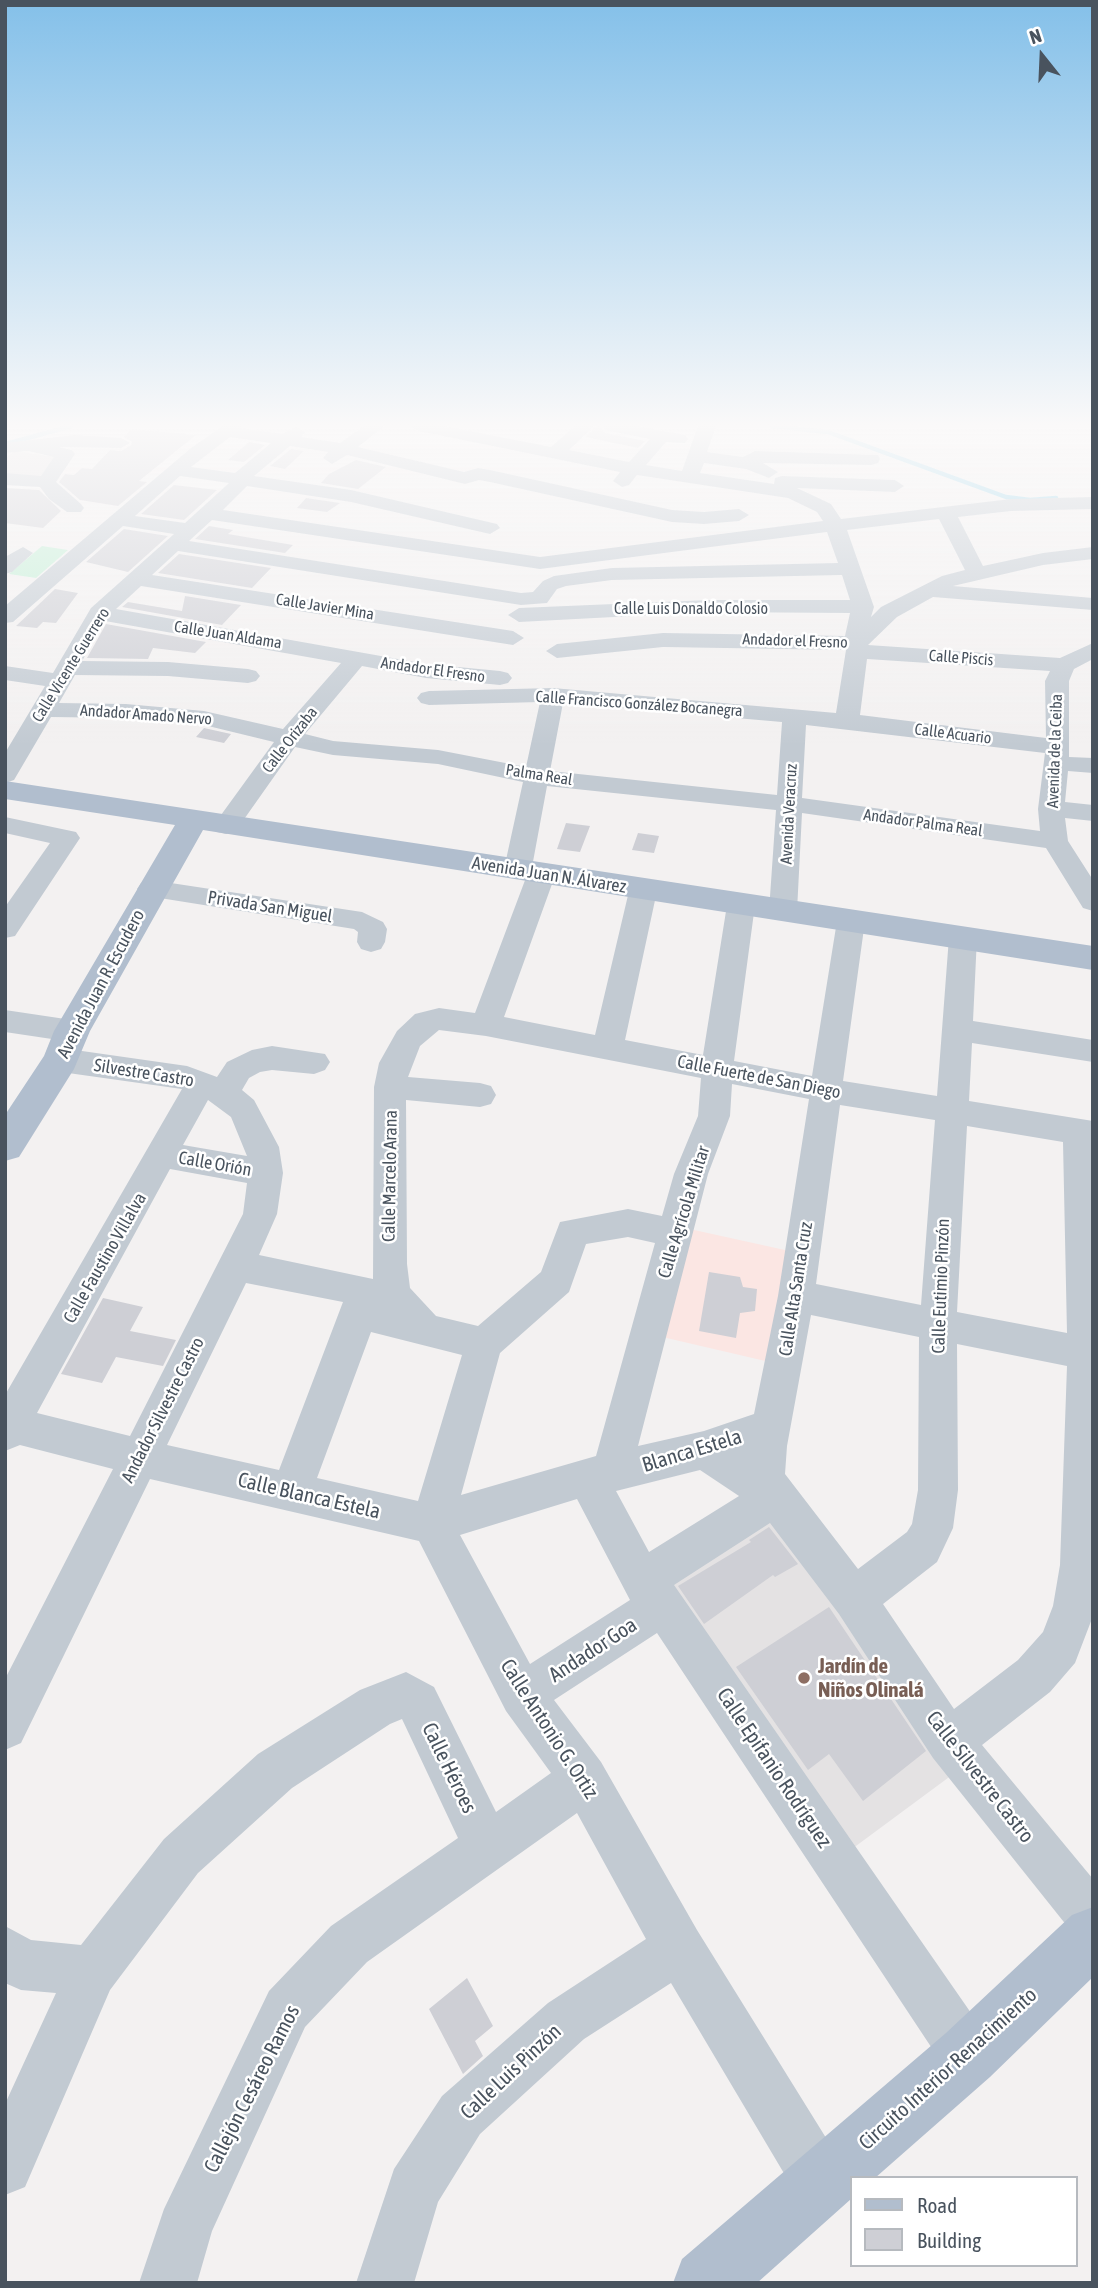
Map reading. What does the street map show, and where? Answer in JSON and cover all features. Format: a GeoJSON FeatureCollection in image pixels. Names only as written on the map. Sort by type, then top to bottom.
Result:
{"type":"FeatureCollection","features":[{"type":"Feature","properties":{"kind":"main road","name":"Avenida Juan N. Álvarez"},"geometry":{"type":"LineString","coordinates":[[8,791],[530,871],[643,891],[1093,958]]}},
{"type":"Feature","properties":{"kind":"main road","name":"Avenida Juan R. Escudero"},"geometry":{"type":"LineString","coordinates":[[5,1146],[67,1045],[151,889],[193,820]]}},
{"type":"Feature","properties":{"kind":"main road","name":"Circuito Interior Renacimiento"},"geometry":{"type":"LineString","coordinates":[[706,2283],[968,2055],[1093,1936]]}},
{"type":"Feature","properties":{"kind":"street"},"geometry":{"type":"LineString","coordinates":[[5,617],[103,533]]}},
{"type":"Feature","properties":{"kind":"street","name":"Calle Luis Donaldo Colosio"},"geometry":{"type":"LineString","coordinates":[[166,533],[302,563],[427,584],[520,607],[863,607]]}},
{"type":"Feature","properties":{"kind":"street","name":"Calle Vicente Guerrero"},"geometry":{"type":"LineString","coordinates":[[8,791],[43,710],[99,614],[185,533]]}},
{"type":"Feature","properties":{"kind":"street"},"geometry":{"type":"LineString","coordinates":[[237,638],[330,533]]}},
{"type":"Feature","properties":{"kind":"street"},"geometry":{"type":"LineString","coordinates":[[350,533],[530,563],[770,533]]}},
{"type":"Feature","properties":{"kind":"street","name":"Calle Orizaba"},"geometry":{"type":"LineString","coordinates":[[226,826],[288,740],[364,659],[405,620],[427,584],[455,550],[476,533]]}},
{"type":"Feature","properties":{"kind":"street"},"geometry":{"type":"LineString","coordinates":[[838,533],[863,607],[856,631],[857,648],[848,722]]}},
{"type":"Feature","properties":{"kind":"street"},"geometry":{"type":"LineString","coordinates":[[956,533],[976,572]]}},
{"type":"Feature","properties":{"kind":"street"},"geometry":{"type":"LineString","coordinates":[[1052,533],[1066,554]]}},
{"type":"Feature","properties":{"kind":"street"},"geometry":{"type":"LineString","coordinates":[[5,568],[23,553]]}},
{"type":"Feature","properties":{"kind":"street","name":"Andador el Fresno"},"geometry":{"type":"LineString","coordinates":[[558,651],[663,640],[857,648],[889,612],[928,591],[976,572],[1066,554],[1093,553]]}},
{"type":"Feature","properties":{"kind":"street"},"geometry":{"type":"LineString","coordinates":[[520,607],[530,563]]}},
{"type":"Feature","properties":{"kind":"street"},"geometry":{"type":"LineString","coordinates":[[520,607],[539,598],[554,582],[661,572],[851,569]]}},
{"type":"Feature","properties":{"kind":"street","name":"Calle Javier Mina"},"geometry":{"type":"LineString","coordinates":[[136,579],[513,638]]}},
{"type":"Feature","properties":{"kind":"street"},"geometry":{"type":"LineString","coordinates":[[928,591],[1093,604]]}},
{"type":"Feature","properties":{"kind":"street","name":"Calle Juan Aldama"},"geometry":{"type":"LineString","coordinates":[[99,614],[364,659]]}},
{"type":"Feature","properties":{"kind":"street","name":"Calle Piscis"},"geometry":{"type":"LineString","coordinates":[[857,648],[1064,665]]}},
{"type":"Feature","properties":{"kind":"street"},"geometry":{"type":"LineString","coordinates":[[1064,665],[1093,650]]}},
{"type":"Feature","properties":{"kind":"street","name":"Andador El Fresno"},"geometry":{"type":"LineString","coordinates":[[364,659],[426,671],[509,678]]}},
{"type":"Feature","properties":{"kind":"street","name":"Avenida de la Ceiba"},"geometry":{"type":"LineString","coordinates":[[1064,665],[1057,681],[1057,755],[1051,809],[1055,841],[1093,902]]}},
{"type":"Feature","properties":{"kind":"street"},"geometry":{"type":"LineString","coordinates":[[183,715],[204,672]]}},
{"type":"Feature","properties":{"kind":"street"},"geometry":{"type":"LineString","coordinates":[[5,673],[63,675],[204,672],[248,676]]}},
{"type":"Feature","properties":{"kind":"street"},"geometry":{"type":"LineString","coordinates":[[486,1025],[530,871],[536,777],[553,695]]}},
{"type":"Feature","properties":{"kind":"street","name":"Calle Francisco González Bocanegra"},"geometry":{"type":"LineString","coordinates":[[429,698],[553,695],[848,722]]}},
{"type":"Feature","properties":{"kind":"street","name":"Andador Amado Nervo"},"geometry":{"type":"LineString","coordinates":[[43,710],[183,715],[228,721],[288,740]]}},
{"type":"Feature","properties":{"kind":"street","name":"Avenida Veracruz"},"geometry":{"type":"LineString","coordinates":[[783,911],[794,717]]}},
{"type":"Feature","properties":{"kind":"street","name":"Calle Acuario"},"geometry":{"type":"LineString","coordinates":[[848,722],[1057,755]]}},
{"type":"Feature","properties":{"kind":"street","name":"Palma Real"},"geometry":{"type":"LineString","coordinates":[[288,740],[333,748],[443,747],[536,777],[791,804]]}},
{"type":"Feature","properties":{"kind":"street"},"geometry":{"type":"LineString","coordinates":[[1057,755],[1093,766]]}},
{"type":"Feature","properties":{"kind":"street","name":"Andador Palma Real"},"geometry":{"type":"LineString","coordinates":[[791,804],[1055,841]]}},
{"type":"Feature","properties":{"kind":"street"},"geometry":{"type":"LineString","coordinates":[[1051,809],[1093,813]]}},
{"type":"Feature","properties":{"kind":"street"},"geometry":{"type":"LineString","coordinates":[[5,825],[67,838],[67,843],[5,929]]}},
{"type":"Feature","properties":{"kind":"street","name":"Privada San Miguel"},"geometry":{"type":"LineString","coordinates":[[151,889],[362,921],[373,929],[370,942]]}},
{"type":"Feature","properties":{"kind":"street"},"geometry":{"type":"LineString","coordinates":[[608,1046],[643,891]]}},
{"type":"Feature","properties":{"kind":"street","name":"Calle Agrícola Militar"},"geometry":{"type":"LineString","coordinates":[[599,1476],[676,1233],[691,1174],[714,1116],[717,1069],[741,905]]}},
{"type":"Feature","properties":{"kind":"street","name":"Calle Alta Santa Cruz"},"geometry":{"type":"LineString","coordinates":[[775,1497],[765,1474],[767,1446],[796,1296],[851,921]]}},
{"type":"Feature","properties":{"kind":"street","name":"Calle Eutimio Pinzón"},"geometry":{"type":"LineString","coordinates":[[854,1599],[922,1547],[932,1528],[938,1490],[938,1326],[950,1110],[959,1030],[962,937]]}},
{"type":"Feature","properties":{"kind":"street","name":"Calle Fuerte de San Diego"},"geometry":{"type":"LineString","coordinates":[[426,1022],[439,1019],[486,1025],[608,1046],[825,1090],[1086,1133]]}},
{"type":"Feature","properties":{"kind":"street","name":"Silvestre Castro"},"geometry":{"type":"LineString","coordinates":[[5,1021],[67,1045],[213,1087]]}},
{"type":"Feature","properties":{"kind":"street","name":"Calle Marcelo Arana"},"geometry":{"type":"LineString","coordinates":[[425,1330],[393,1294],[388,1264],[390,1087],[395,1063],[408,1040],[426,1022]]}},
{"type":"Feature","properties":{"kind":"street"},"geometry":{"type":"LineString","coordinates":[[959,1030],[1093,1051]]}},
{"type":"Feature","properties":{"kind":"street","name":"Calle Faustino Villalva"},"geometry":{"type":"LineString","coordinates":[[7,1427],[164,1155],[213,1087],[253,1062],[272,1058],[314,1062]]}},
{"type":"Feature","properties":{"kind":"street","name":"Andador Silvestre Castro"},"geometry":{"type":"LineString","coordinates":[[5,1727],[260,1214],[266,1174],[262,1147],[243,1109],[213,1087]]}},
{"type":"Feature","properties":{"kind":"street"},"geometry":{"type":"LineString","coordinates":[[390,1087],[480,1095]]}},
{"type":"Feature","properties":{"kind":"street"},"geometry":{"type":"LineString","coordinates":[[949,1742],[1034,1676],[1059,1647],[1075,1606],[1080,1565],[1089,1354],[1086,1133]]}},
{"type":"Feature","properties":{"kind":"street","name":"Calle Orión"},"geometry":{"type":"LineString","coordinates":[[164,1155],[266,1174]]}},
{"type":"Feature","properties":{"kind":"street"},"geometry":{"type":"LineString","coordinates":[[432,1524],[484,1344],[556,1281],[572,1232],[628,1223],[676,1233]]}},
{"type":"Feature","properties":{"kind":"street"},"geometry":{"type":"LineString","coordinates":[[236,1266],[363,1292],[359,1313],[291,1492]]}},
{"type":"Feature","properties":{"kind":"street"},"geometry":{"type":"LineString","coordinates":[[796,1296],[1089,1354]]}},
{"type":"Feature","properties":{"kind":"street"},"geometry":{"type":"LineString","coordinates":[[359,1313],[484,1344]]}},
{"type":"Feature","properties":{"kind":"street","name":"Blanca Estela"},"geometry":{"type":"LineString","coordinates":[[599,1476],[705,1450],[773,1426]]}},
{"type":"Feature","properties":{"kind":"street","name":"Calle Blanca Estela"},"geometry":{"type":"LineString","coordinates":[[7,1427],[432,1524],[599,1476]]}},
{"type":"Feature","properties":{"kind":"street","name":"Calle Silvestre Castro"},"geometry":{"type":"LineString","coordinates":[[705,1450],[775,1497],[854,1599],[949,1742],[1093,1918]]}},
{"type":"Feature","properties":{"kind":"street","name":"Calle Epifanio Rodríguez"},"geometry":{"type":"LineString","coordinates":[[599,1476],[652,1592],[968,2055]]}},
{"type":"Feature","properties":{"kind":"street"},"geometry":{"type":"LineString","coordinates":[[652,1592],[775,1497]]}},
{"type":"Feature","properties":{"kind":"street","name":"Calle Antonio G. Ortiz"},"geometry":{"type":"LineString","coordinates":[[432,1524],[522,1695],[584,1779],[679,1948],[821,2182]]}},
{"type":"Feature","properties":{"kind":"street","name":"Andador Goa"},"geometry":{"type":"LineString","coordinates":[[522,1695],[652,1592]]}},
{"type":"Feature","properties":{"kind":"street","name":"Calle Héroes"},"geometry":{"type":"LineString","coordinates":[[92,1972],[181,1856],[275,1771],[376,1706],[406,1695],[418,1703],[488,1847]]}},
{"type":"Feature","properties":{"kind":"street","name":"Callejón Cesáreo Ramos"},"geometry":{"type":"LineString","coordinates":[[168,2283],[184,2229],[216,2156],[287,2010],[349,1944],[584,1779]]}},
{"type":"Feature","properties":{"kind":"street","name":"Calle Luis Pinzón"},"geometry":{"type":"LineString","coordinates":[[385,2283],[414,2189],[461,2115],[566,2021],[679,1948]]}},
{"type":"Feature","properties":{"kind":"street"},"geometry":{"type":"LineString","coordinates":[[5,1951],[21,1964],[92,1972],[5,2167]]}},
{"type":"Feature","properties":{"kind":"shaded area"},"geometry":{"type":"Polygon","coordinates":[[[685,1228],[794,1252],[774,1363],[658,1336],[685,1228]]]}},
{"type":"Feature","properties":{"kind":"shaded area","name":"Jardín de Niños Olinalá"},"geometry":{"type":"Polygon","coordinates":[[[770,1517],[956,1772],[837,1860],[659,1584],[770,1517]]]}},
{"type":"Feature","properties":{"kind":"green space"},"geometry":{"type":"Polygon","coordinates":[[[42,546],[68,550],[36,578],[9,574],[42,546]]]}},
{"type":"Feature","properties":{"kind":"building"},"geometry":{"type":"Polygon","coordinates":[[[120,533],[168,536],[128,572],[86,562],[120,533]]]}},
{"type":"Feature","properties":{"kind":"building"},"geometry":{"type":"Polygon","coordinates":[[[202,533],[230,533],[293,545],[285,553],[195,539],[202,533]]]}},
{"type":"Feature","properties":{"kind":"building"},"geometry":{"type":"Polygon","coordinates":[[[179,554],[271,568],[252,588],[158,573],[179,554]]]}},
{"type":"Feature","properties":{"kind":"building"},"geometry":{"type":"Polygon","coordinates":[[[55,589],[78,593],[56,623],[43,622],[37,628],[16,626],[55,589]]]}},
{"type":"Feature","properties":{"kind":"building"},"geometry":{"type":"Polygon","coordinates":[[[185,596],[241,605],[222,625],[122,607],[128,602],[182,611],[185,596]]]}},
{"type":"Feature","properties":{"kind":"building"},"geometry":{"type":"Polygon","coordinates":[[[106,624],[206,642],[195,653],[153,648],[148,659],[87,658],[106,624]]]}},
{"type":"Feature","properties":{"kind":"building"},"geometry":{"type":"Polygon","coordinates":[[[204,728],[231,734],[224,743],[196,737],[204,728]]]}},
{"type":"Feature","properties":{"kind":"building"},"geometry":{"type":"Polygon","coordinates":[[[566,823],[590,826],[580,852],[557,849],[566,823]]]}},
{"type":"Feature","properties":{"kind":"building"},"geometry":{"type":"Polygon","coordinates":[[[638,833],[659,836],[654,853],[632,850],[638,833]]]}},
{"type":"Feature","properties":{"kind":"building"},"geometry":{"type":"Polygon","coordinates":[[[709,1272],[740,1277],[743,1287],[757,1289],[755,1311],[740,1313],[736,1338],[699,1331],[709,1272]]]}},
{"type":"Feature","properties":{"kind":"building"},"geometry":{"type":"Polygon","coordinates":[[[103,1298],[143,1307],[130,1331],[176,1340],[163,1366],[116,1357],[102,1383],[61,1374],[103,1298]]]}},
{"type":"Feature","properties":{"kind":"building"},"geometry":{"type":"Polygon","coordinates":[[[769,1527],[798,1564],[775,1577],[773,1575],[704,1624],[678,1586],[751,1542],[749,1540],[769,1527]]]}},
{"type":"Feature","properties":{"kind":"building"},"geometry":{"type":"Polygon","coordinates":[[[829,1607],[926,1751],[863,1801],[829,1754],[808,1770],[736,1667],[829,1607]]]}},
{"type":"Feature","properties":{"kind":"building"},"geometry":{"type":"Polygon","coordinates":[[[467,1978],[493,2026],[475,2041],[483,2056],[463,2074],[429,2009],[467,1978]]]}},
{"type":"Feature","properties":{"kind":"place","name":"Jardín de Niños Olinalá"},"geometry":{"type":"Point","coordinates":[804,1678]}}]}
